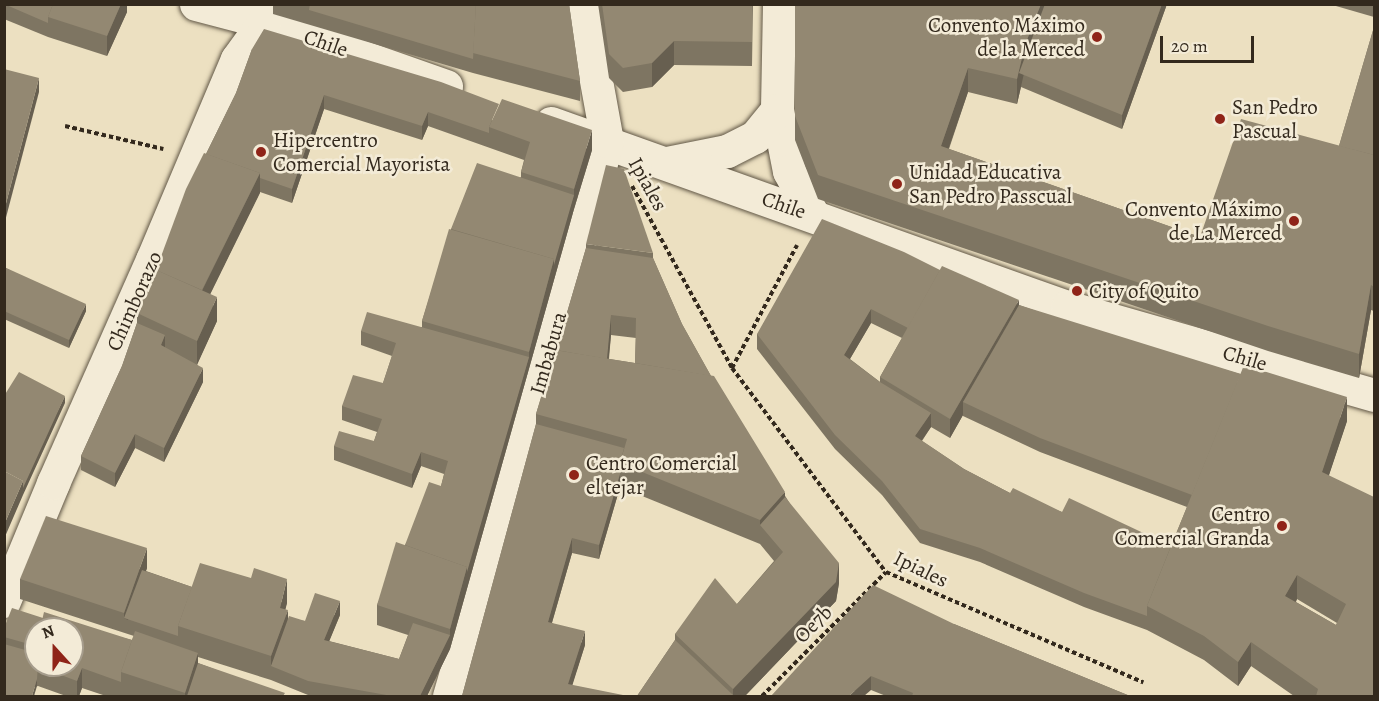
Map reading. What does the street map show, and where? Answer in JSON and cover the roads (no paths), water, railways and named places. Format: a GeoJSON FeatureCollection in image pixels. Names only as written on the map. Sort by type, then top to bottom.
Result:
{"type":"FeatureCollection","features":[{"type":"Feature","properties":{"kind":"street","name":"Chile"},"geometry":{"type":"LineString","coordinates":[[196,4],[267,13],[479,98]]}},
{"type":"Feature","properties":{"kind":"street","name":"Imbabura"},"geometry":{"type":"LineString","coordinates":[[449,696],[566,292],[607,141],[582,4]]}},
{"type":"Feature","properties":{"kind":"street"},"geometry":{"type":"LineString","coordinates":[[778,4],[777,110],[789,171],[807,225]]}},
{"type":"Feature","properties":{"kind":"street","name":"Chimborazo"},"geometry":{"type":"LineString","coordinates":[[12,609],[53,483],[152,260],[237,59],[267,13]]}},
{"type":"Feature","properties":{"kind":"street"},"geometry":{"type":"LineString","coordinates":[[667,163],[727,151],[755,137],[777,110]]}},
{"type":"Feature","properties":{"kind":"street","name":"Chile"},"geometry":{"type":"LineString","coordinates":[[524,113],[667,163],[807,225],[1067,307],[1374,395]]}},
{"type":"Feature","properties":{"kind":"place","name":"Convento Máximo de la Merced"},"geometry":{"type":"Point","coordinates":[1097,37]}},
{"type":"Feature","properties":{"kind":"place","name":"San Pedro Pascual"},"geometry":{"type":"Point","coordinates":[1220,119]}},
{"type":"Feature","properties":{"kind":"place","name":"Hipercentro Comercial Mayorista"},"geometry":{"type":"Point","coordinates":[261,152]}},
{"type":"Feature","properties":{"kind":"place","name":"Unidad Educativa San Pedro Passcual"},"geometry":{"type":"Point","coordinates":[897,184]}},
{"type":"Feature","properties":{"kind":"place","name":"Convento Máximo de La Merced"},"geometry":{"type":"Point","coordinates":[1294,221]}},
{"type":"Feature","properties":{"kind":"place","name":"City of Quito"},"geometry":{"type":"Point","coordinates":[1077,291]}},
{"type":"Feature","properties":{"kind":"place","name":"Centro Comercial el tejar"},"geometry":{"type":"Point","coordinates":[574,475]}},
{"type":"Feature","properties":{"kind":"place","name":"Centro Comercial Granda"},"geometry":{"type":"Point","coordinates":[1282,526]}}]}
